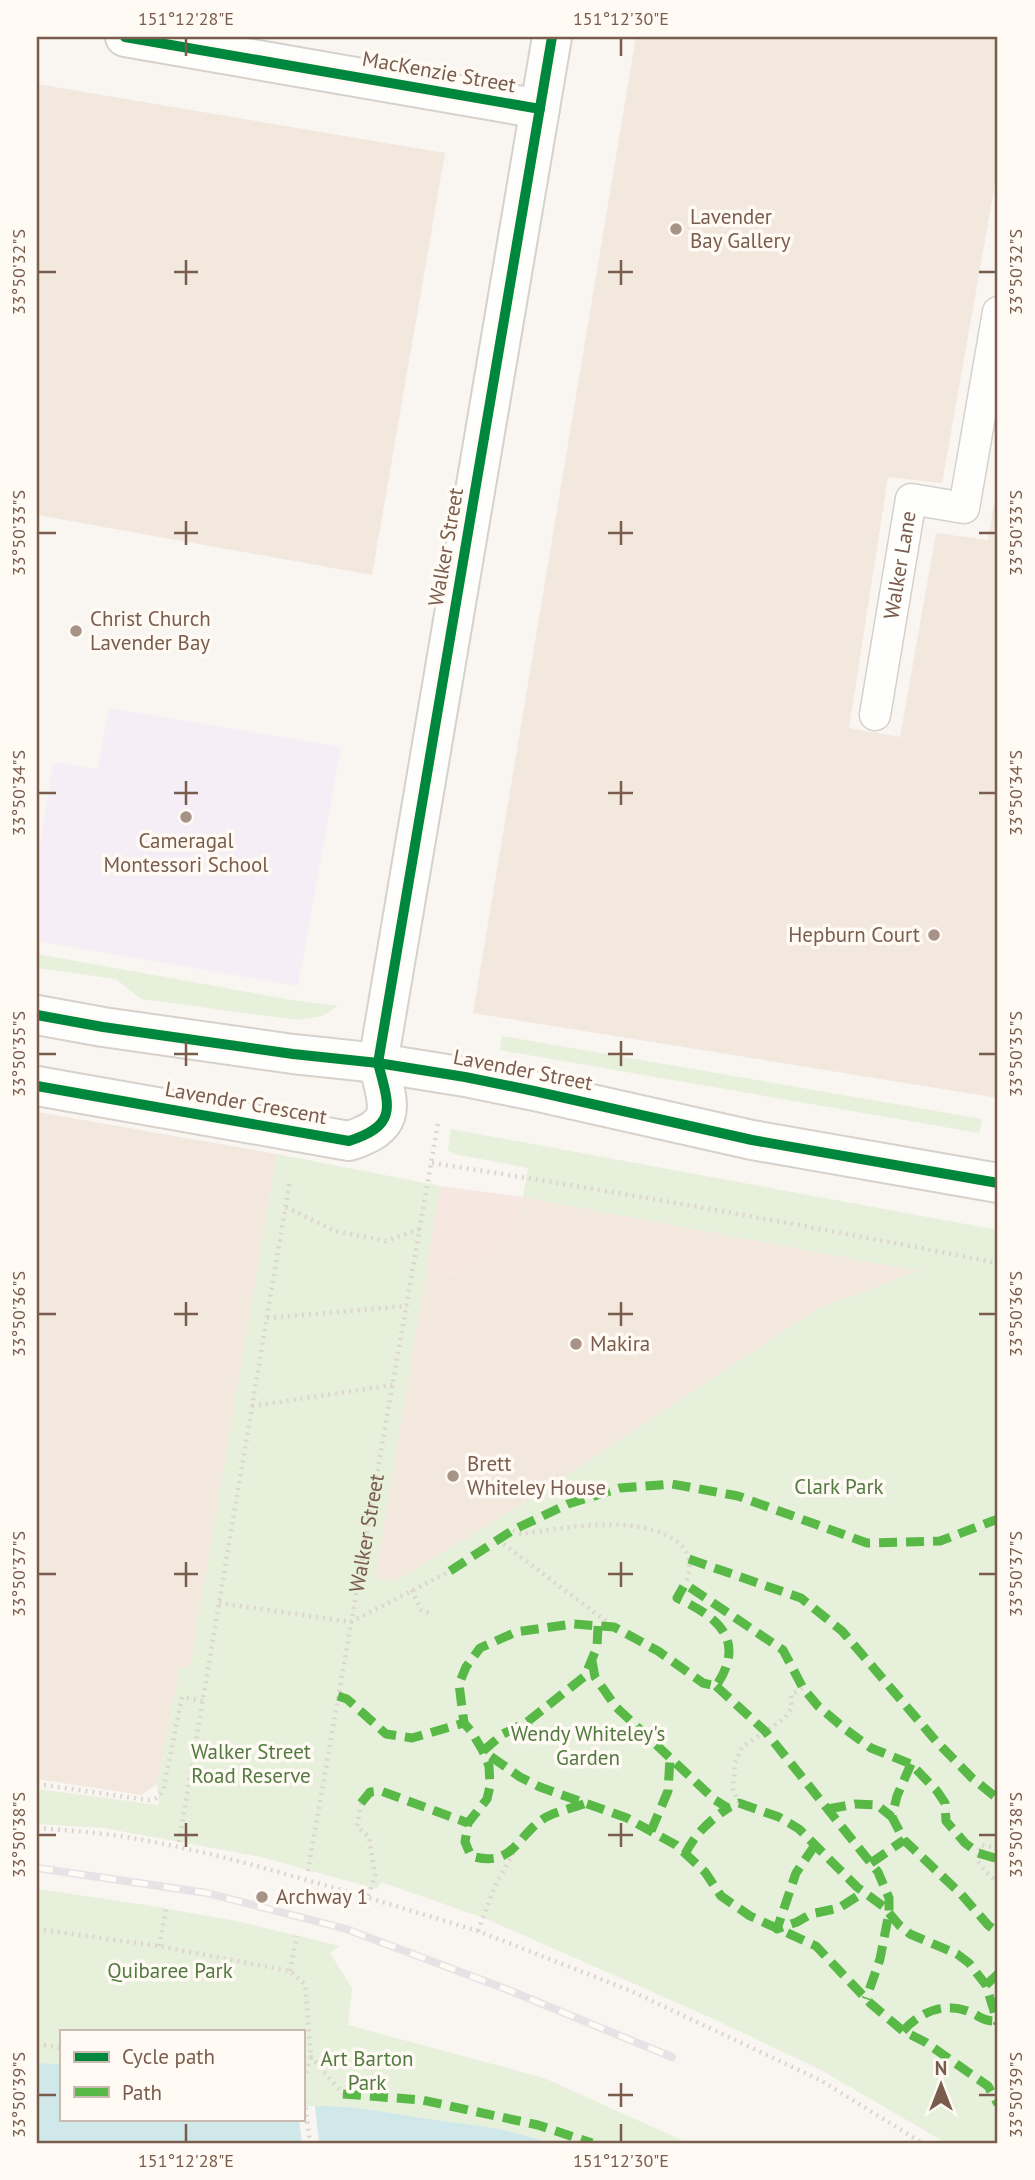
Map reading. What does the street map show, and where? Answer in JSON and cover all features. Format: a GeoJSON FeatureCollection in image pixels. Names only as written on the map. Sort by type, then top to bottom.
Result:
{"type":"FeatureCollection","features":[{"type":"Feature","properties":{"kind":"street","name":"MacKenzie Street"},"geometry":{"type":"LineString","coordinates":[[125,37],[540,109]]}},
{"type":"Feature","properties":{"kind":"street","name":"Walker Street"},"geometry":{"type":"LineString","coordinates":[[378,1063],[552,37]]}},
{"type":"Feature","properties":{"kind":"street","name":"Lavender Street"},"geometry":{"type":"LineString","coordinates":[[37,1015],[252,1048],[378,1063],[534,1091],[752,1140],[998,1183]]}},
{"type":"Feature","properties":{"kind":"street","name":"Lavender Crescent"},"geometry":{"type":"LineString","coordinates":[[37,1086],[349,1141],[376,1130],[385,1118],[388,1104],[378,1063]]}},
{"type":"Feature","properties":{"kind":"lane","name":"Walker Lane"},"geometry":{"type":"LineString","coordinates":[[875,715],[911,499],[964,508],[998,313]]}},
{"type":"Feature","properties":{"kind":"path"},"geometry":{"type":"LineString","coordinates":[[179,1842],[298,1132]]}},
{"type":"Feature","properties":{"kind":"path"},"geometry":{"type":"LineString","coordinates":[[432,1163],[830,1230],[998,1263]]}},
{"type":"Feature","properties":{"kind":"path"},"geometry":{"type":"LineString","coordinates":[[286,1207],[335,1231],[387,1241],[420,1229]]}},
{"type":"Feature","properties":{"kind":"path"},"geometry":{"type":"LineString","coordinates":[[267,1318],[407,1306]]}},
{"type":"Feature","properties":{"kind":"path"},"geometry":{"type":"LineString","coordinates":[[252,1406],[393,1385]]}},
{"type":"Feature","properties":{"kind":"path"},"geometry":{"type":"LineString","coordinates":[[513,1530],[521,1534],[631,1525],[659,1532],[685,1549],[689,1559],[689,1574],[685,1584]]}},
{"type":"Feature","properties":{"kind":"path"},"geometry":{"type":"LineString","coordinates":[[498,1540],[614,1627]]}},
{"type":"Feature","properties":{"kind":"path"},"geometry":{"type":"LineString","coordinates":[[219,1603],[351,1622],[450,1570]]}},
{"type":"Feature","properties":{"kind":"path"},"geometry":{"type":"LineString","coordinates":[[412,1590],[421,1610],[429,1613]]}},
{"type":"Feature","properties":{"kind":"path"},"geometry":{"type":"LineString","coordinates":[[738,1803],[733,1790],[735,1763],[742,1747],[785,1718],[792,1707],[791,1695],[803,1688]]}},
{"type":"Feature","properties":{"kind":"path"},"geometry":{"type":"LineString","coordinates":[[37,1784],[148,1800],[156,1798],[163,1791],[181,1697],[203,1701]]}},
{"type":"Feature","properties":{"kind":"path"},"geometry":{"type":"LineString","coordinates":[[361,1803],[357,1826],[369,1837],[375,1875],[368,1897]]}},
{"type":"Feature","properties":{"kind":"path"},"geometry":{"type":"LineString","coordinates":[[37,1828],[89,1832],[210,1854],[368,1897],[478,1931],[631,1992],[822,2081],[922,2143]]}},
{"type":"Feature","properties":{"kind":"path"},"geometry":{"type":"LineString","coordinates":[[998,1848],[981,1845],[977,1860],[998,1883]]}},
{"type":"Feature","properties":{"kind":"path"},"geometry":{"type":"LineString","coordinates":[[478,1931],[495,1886],[517,1846]]}},
{"type":"Feature","properties":{"kind":"path"},"geometry":{"type":"LineString","coordinates":[[159,1945],[166,1909]]}},
{"type":"Feature","properties":{"kind":"path"},"geometry":{"type":"LineString","coordinates":[[37,1929],[159,1945],[290,1971],[305,1984],[311,2057],[304,2077]]}},
{"type":"Feature","properties":{"kind":"path"},"geometry":{"type":"LineString","coordinates":[[290,1971],[296,1936]]}},
{"type":"Feature","properties":{"kind":"path"},"geometry":{"type":"LineString","coordinates":[[37,2044],[60,2048]]}},
{"type":"Feature","properties":{"kind":"path"},"geometry":{"type":"LineString","coordinates":[[304,2057],[311,2057],[343,2094]]}},
{"type":"Feature","properties":{"kind":"path"},"geometry":{"type":"LineString","coordinates":[[304,2095],[310,2143]]}},
{"type":"Feature","properties":{"kind":"shaded area"},"geometry":{"type":"Polygon","coordinates":[[[636,37],[998,37],[998,167],[942,483],[888,477],[849,728],[900,737],[936,533],[988,540],[998,479],[998,1098],[473,1013],[636,37]]]}},
{"type":"Feature","properties":{"kind":"shaded area"},"geometry":{"type":"Polygon","coordinates":[[[37,84],[445,153],[372,575],[37,515],[37,84]]]}},
{"type":"Feature","properties":{"kind":"shaded area","name":"Cameragal Montessori School"},"geometry":{"type":"Polygon","coordinates":[[[109,708],[341,747],[298,986],[37,941],[37,865],[53,762],[98,769],[109,708]]]}},
{"type":"Feature","properties":{"kind":"shaded area"},"geometry":{"type":"Polygon","coordinates":[[[37,1112],[277,1154],[190,1668],[180,1668],[157,1784],[141,1795],[37,1779],[37,1112]]]}},
{"type":"Feature","properties":{"kind":"shaded area"},"geometry":{"type":"Polygon","coordinates":[[[440,1186],[523,1197],[517,1226],[496,1251],[457,1275],[425,1271],[440,1186]]]}},
{"type":"Feature","properties":{"kind":"shaded area"},"geometry":{"type":"Polygon","coordinates":[[[523,1197],[920,1271],[818,1309],[535,1496],[395,1582],[375,1577],[425,1271],[457,1275],[517,1226],[523,1197]]]}},
{"type":"Feature","properties":{"kind":"green space"},"geometry":{"type":"Polygon","coordinates":[[[37,954],[338,1006],[322,1016],[298,1020],[141,999],[116,979],[37,968],[37,954]]]}},
{"type":"Feature","properties":{"kind":"green space"},"geometry":{"type":"Polygon","coordinates":[[[502,1036],[982,1119],[979,1133],[500,1050],[502,1036]]]}},
{"type":"Feature","properties":{"kind":"green space"},"geometry":{"type":"Polygon","coordinates":[[[451,1129],[998,1230],[998,2143],[946,2143],[821,2070],[716,2020],[484,1918],[381,1882],[377,1889],[261,1857],[104,1828],[37,1824],[37,1789],[159,1805],[157,1784],[180,1668],[190,1668],[277,1154],[440,1186],[375,1577],[395,1582],[535,1496],[817,1309],[919,1271],[523,1197],[528,1168],[454,1154],[448,1150],[451,1129]]]}},
{"type":"Feature","properties":{"kind":"green space"},"geometry":{"type":"Polygon","coordinates":[[[37,1889],[236,1921],[340,1946],[330,1953],[352,1988],[348,2025],[544,2078],[688,2143],[549,2143],[503,2130],[377,2111],[333,2106],[304,2107],[304,2030],[60,2030],[60,2064],[37,2063],[37,1889]]]}},
{"type":"Feature","properties":{"kind":"water"},"geometry":{"type":"Polygon","coordinates":[[[37,2063],[60,2064],[60,2120],[304,2120],[304,2107],[333,2106],[487,2127],[549,2143],[37,2143],[37,2063]]]}},
{"type":"Feature","properties":{"kind":"pier"},"geometry":{"type":"Polygon","coordinates":[[[315,2106],[319,2143],[302,2143],[299,2120],[304,2120],[304,2107],[315,2106]]]}},
{"type":"Feature","properties":{"kind":"railway"},"geometry":{"type":"LineString","coordinates":[[37,1868],[207,1893],[346,1929],[506,1989],[672,2057]]}},
{"type":"Feature","properties":{"kind":"marked path"},"geometry":{"type":"LineString","coordinates":[[450,1571],[513,1530],[568,1504],[620,1488],[672,1484],[738,1496],[867,1543],[940,1541],[998,1519]]}},
{"type":"Feature","properties":{"kind":"marked path"},"geometry":{"type":"LineString","coordinates":[[689,1559],[801,1598],[842,1631],[936,1741],[972,1778],[998,1799]]}},
{"type":"Feature","properties":{"kind":"marked path"},"geometry":{"type":"LineString","coordinates":[[584,1804],[543,1819],[505,1855],[485,1859],[471,1856],[465,1842],[468,1823],[487,1799],[490,1786],[489,1766],[483,1751],[464,1723],[459,1684],[466,1667],[480,1648],[516,1632],[573,1624],[614,1627],[658,1651],[703,1683],[716,1686],[729,1656],[728,1643],[716,1622],[677,1598],[685,1584],[783,1650],[803,1688],[818,1706],[871,1748],[911,1764],[937,1791],[945,1803],[946,1821],[965,1843],[978,1853],[998,1859]]}},
{"type":"Feature","properties":{"kind":"marked path"},"geometry":{"type":"LineString","coordinates":[[598,1626],[597,1647],[585,1676],[527,1722],[503,1734],[483,1751],[520,1777],[540,1787],[627,1818],[676,1845],[705,1872],[721,1896],[750,1916],[816,1946],[870,2003],[903,2031],[925,2042],[988,2086],[998,2104]]}},
{"type":"Feature","properties":{"kind":"marked path"},"geometry":{"type":"LineString","coordinates":[[592,1661],[595,1677],[616,1707],[715,1800],[728,1808],[739,1803],[779,1817],[799,1829],[857,1887],[884,1907],[900,1926],[910,1934],[957,1954],[969,1963],[986,1985]]}},
{"type":"Feature","properties":{"kind":"marked path"},"geometry":{"type":"LineString","coordinates":[[716,1686],[765,1731],[878,1872],[889,1898],[889,1913],[880,1959],[866,1999]]}},
{"type":"Feature","properties":{"kind":"marked path"},"geometry":{"type":"LineString","coordinates":[[338,1696],[347,1699],[386,1734],[412,1738],[464,1723]]}},
{"type":"Feature","properties":{"kind":"marked path"},"geometry":{"type":"LineString","coordinates":[[651,1831],[668,1791],[670,1758]]}},
{"type":"Feature","properties":{"kind":"marked path"},"geometry":{"type":"LineString","coordinates":[[911,1764],[897,1796],[892,1817],[904,1840],[998,1933]]}},
{"type":"Feature","properties":{"kind":"marked path"},"geometry":{"type":"LineString","coordinates":[[361,1803],[370,1792],[381,1791],[468,1823]]}},
{"type":"Feature","properties":{"kind":"marked path"},"geometry":{"type":"LineString","coordinates":[[828,1809],[855,1804],[877,1805],[892,1817]]}},
{"type":"Feature","properties":{"kind":"marked path"},"geometry":{"type":"LineString","coordinates":[[685,1854],[704,1828],[728,1808]]}},
{"type":"Feature","properties":{"kind":"marked path"},"geometry":{"type":"LineString","coordinates":[[871,1863],[904,1840]]}},
{"type":"Feature","properties":{"kind":"marked path"},"geometry":{"type":"LineString","coordinates":[[815,1845],[796,1873],[777,1929],[811,1914],[839,1908],[864,1892]]}},
{"type":"Feature","properties":{"kind":"marked path"},"geometry":{"type":"LineString","coordinates":[[998,1974],[986,1985],[998,2024]]}},
{"type":"Feature","properties":{"kind":"marked path"},"geometry":{"type":"LineString","coordinates":[[903,2031],[917,2018],[942,2008],[960,2009],[996,2021]]}},
{"type":"Feature","properties":{"kind":"marked path"},"geometry":{"type":"LineString","coordinates":[[343,2094],[422,2100],[538,2125],[592,2143]]}},
{"type":"Feature","properties":{"kind":"cycle path"},"geometry":{"type":"LineString","coordinates":[[125,37],[540,109]]}},
{"type":"Feature","properties":{"kind":"cycle path"},"geometry":{"type":"LineString","coordinates":[[37,1086],[349,1141],[365,1135],[383,1121],[387,1102],[378,1063],[552,37]]}},
{"type":"Feature","properties":{"kind":"cycle path"},"geometry":{"type":"LineString","coordinates":[[37,1015],[103,1027],[465,1077],[752,1140],[998,1183]]}},
{"type":"Feature","properties":{"kind":"place","name":"Lavender Bay Gallery"},"geometry":{"type":"Point","coordinates":[676,229]}},
{"type":"Feature","properties":{"kind":"place","name":"Christ Church Lavender Bay"},"geometry":{"type":"Point","coordinates":[76,631]}},
{"type":"Feature","properties":{"kind":"place","name":"Cameragal Montessori School"},"geometry":{"type":"Point","coordinates":[186,817]}},
{"type":"Feature","properties":{"kind":"place","name":"Hepburn Court"},"geometry":{"type":"Point","coordinates":[934,935]}},
{"type":"Feature","properties":{"kind":"place","name":"Makira"},"geometry":{"type":"Point","coordinates":[576,1344]}},
{"type":"Feature","properties":{"kind":"place","name":"Brett Whiteley House"},"geometry":{"type":"Point","coordinates":[453,1476]}},
{"type":"Feature","properties":{"kind":"place","name":"Archway 1"},"geometry":{"type":"Point","coordinates":[262,1897]}},
{"type":"Feature","properties":{"kind":"park label","name":"Clark Park"},"geometry":{"type":"Point","coordinates":[839,1487]}},
{"type":"Feature","properties":{"kind":"park label","name":"Wendy Whiteley's Garden"},"geometry":{"type":"Point","coordinates":[588,1746]}},
{"type":"Feature","properties":{"kind":"park label","name":"Walker Street Road Reserve"},"geometry":{"type":"Point","coordinates":[251,1764]}},
{"type":"Feature","properties":{"kind":"park label","name":"Quibaree Park"},"geometry":{"type":"Point","coordinates":[170,1971]}},
{"type":"Feature","properties":{"kind":"park label","name":"Art Barton Park"},"geometry":{"type":"Point","coordinates":[367,2071]}}]}
